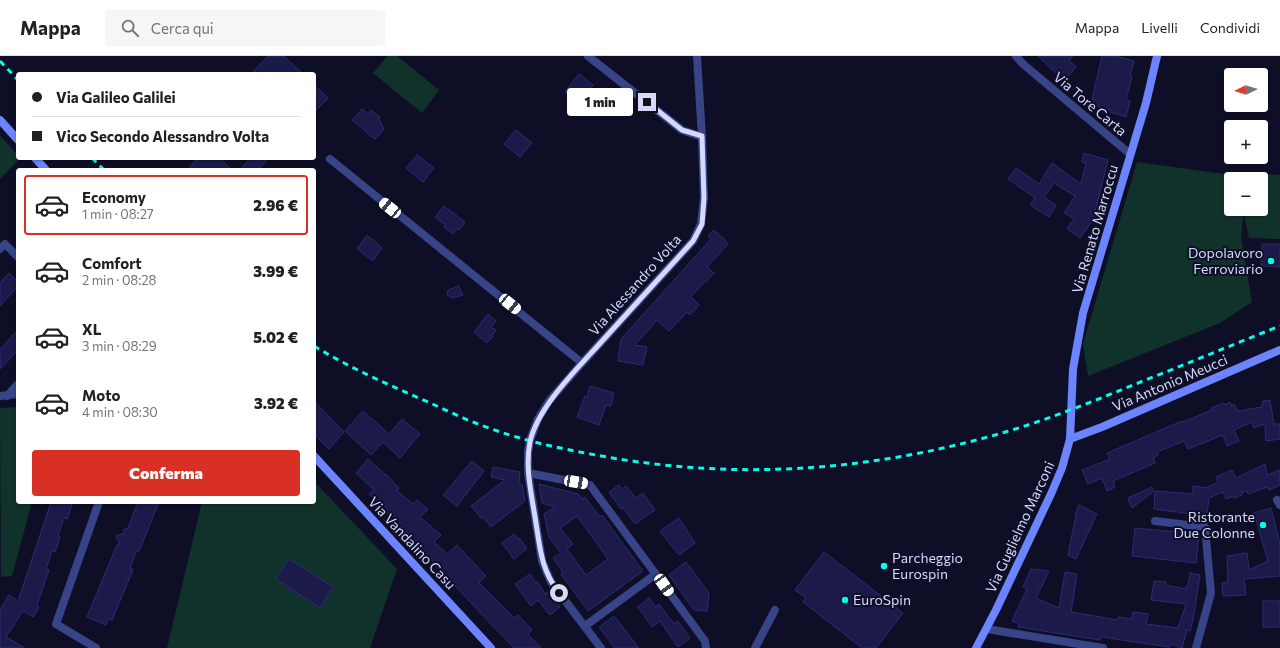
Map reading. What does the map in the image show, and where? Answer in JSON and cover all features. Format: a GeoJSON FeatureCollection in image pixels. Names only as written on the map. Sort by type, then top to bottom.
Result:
{"type":"FeatureCollection","features":[{"type":"Feature","properties":{"kind":"main road","name":"Via Renato Marroccu"},"geometry":{"type":"LineString","coordinates":[[1071,411],[1073,369],[1083,313],[1146,103],[1157,56]]}},
{"type":"Feature","properties":{"kind":"main road"},"geometry":{"type":"LineString","coordinates":[[0,120],[16,138]]}},
{"type":"Feature","properties":{"kind":"main road"},"geometry":{"type":"LineString","coordinates":[[37,160],[44,168]]}},
{"type":"Feature","properties":{"kind":"main road","name":"Via Antonio Meucci"},"geometry":{"type":"LineString","coordinates":[[1070,438],[1102,427],[1280,350]]}},
{"type":"Feature","properties":{"kind":"main road","name":"Via Guglielmo Marconi"},"geometry":{"type":"LineString","coordinates":[[976,648],[987,629],[1054,488],[1062,468],[1070,438],[1071,411]]}},
{"type":"Feature","properties":{"kind":"main road","name":"Via Vandalino Casu"},"geometry":{"type":"LineString","coordinates":[[316,458],[491,648]]}},
{"type":"Feature","properties":{"kind":"street"},"geometry":{"type":"LineString","coordinates":[[588,56],[682,130],[702,136]]}},
{"type":"Feature","properties":{"kind":"street","name":"Via Alessandro Volta"},"geometry":{"type":"LineString","coordinates":[[601,648],[551,582],[542,561],[528,473],[530,440],[538,419],[549,401],[693,241],[702,224],[704,198],[697,56]]}},
{"type":"Feature","properties":{"kind":"street","name":"Via Tore Carta"},"geometry":{"type":"LineString","coordinates":[[1016,56],[1023,64],[1130,154]]}},
{"type":"Feature","properties":{"kind":"street"},"geometry":{"type":"LineString","coordinates":[[330,159],[582,363]]}},
{"type":"Feature","properties":{"kind":"street"},"geometry":{"type":"LineString","coordinates":[[0,249],[5,244],[16,255]]}},
{"type":"Feature","properties":{"kind":"street"},"geometry":{"type":"LineString","coordinates":[[4,396],[16,386]]}},
{"type":"Feature","properties":{"kind":"street"},"geometry":{"type":"LineString","coordinates":[[4,396],[16,394]]}},
{"type":"Feature","properties":{"kind":"street"},"geometry":{"type":"LineString","coordinates":[[528,473],[590,485],[705,641],[706,648]]}},
{"type":"Feature","properties":{"kind":"street"},"geometry":{"type":"LineString","coordinates":[[96,648],[56,624],[98,504]]}},
{"type":"Feature","properties":{"kind":"street"},"geometry":{"type":"LineString","coordinates":[[1155,521],[1205,527],[1211,593],[1196,648]]}},
{"type":"Feature","properties":{"kind":"street"},"geometry":{"type":"LineString","coordinates":[[585,626],[656,574]]}},
{"type":"Feature","properties":{"kind":"street"},"geometry":{"type":"LineString","coordinates":[[755,648],[776,610]]}},
{"type":"Feature","properties":{"kind":"street"},"geometry":{"type":"LineString","coordinates":[[987,629],[1103,648]]}},
{"type":"Feature","properties":{"kind":"green space"},"geometry":{"type":"Polygon","coordinates":[[[388,56],[397,56],[439,90],[422,113],[373,73],[388,56]]]}},
{"type":"Feature","properties":{"kind":"green space"},"geometry":{"type":"Polygon","coordinates":[[[0,136],[16,153],[16,160],[18,160],[0,179],[0,136]]]}},
{"type":"Feature","properties":{"kind":"green space"},"geometry":{"type":"Polygon","coordinates":[[[1137,162],[1224,174],[1224,216],[1243,216],[1241,237],[1252,302],[1220,323],[1088,376],[1083,344],[1137,162]]]}},
{"type":"Feature","properties":{"kind":"green space"},"geometry":{"type":"Polygon","coordinates":[[[1268,174],[1280,175],[1280,239],[1249,238],[1245,216],[1268,216],[1268,174]]]}},
{"type":"Feature","properties":{"kind":"green space"},"geometry":{"type":"Polygon","coordinates":[[[16,407],[16,504],[31,504],[12,576],[1,577],[0,408],[16,407]]]}},
{"type":"Feature","properties":{"kind":"green space"},"geometry":{"type":"Polygon","coordinates":[[[316,483],[397,569],[370,648],[167,648],[202,504],[316,504],[316,483]]]}},
{"type":"Feature","properties":{"kind":"building"},"geometry":{"type":"Polygon","coordinates":[[[268,56],[284,56],[301,72],[253,72],[268,56]]]}},
{"type":"Feature","properties":{"kind":"building"},"geometry":{"type":"Polygon","coordinates":[[[1038,56],[1073,56],[1069,61],[1076,67],[1064,81],[1038,56]]]}},
{"type":"Feature","properties":{"kind":"building"},"geometry":{"type":"Polygon","coordinates":[[[1102,56],[1116,56],[1134,61],[1130,76],[1132,77],[1126,99],[1130,101],[1126,117],[1110,112],[1111,110],[1092,105],[1102,56]]]}},
{"type":"Feature","properties":{"kind":"building"},"geometry":{"type":"Polygon","coordinates":[[[579,74],[593,85],[579,103],[565,92],[579,74]]]}},
{"type":"Feature","properties":{"kind":"building"},"geometry":{"type":"Polygon","coordinates":[[[316,87],[328,98],[316,110],[316,87]]]}},
{"type":"Feature","properties":{"kind":"building"},"geometry":{"type":"Polygon","coordinates":[[[362,109],[368,114],[371,110],[380,117],[379,119],[384,129],[375,139],[352,120],[362,109]]]}},
{"type":"Feature","properties":{"kind":"building"},"geometry":{"type":"Polygon","coordinates":[[[516,130],[532,143],[520,157],[504,144],[516,130]]]}},
{"type":"Feature","properties":{"kind":"building"},"geometry":{"type":"Polygon","coordinates":[[[1084,153],[1108,160],[1093,220],[1080,238],[1067,229],[1074,219],[1064,213],[1075,196],[1054,183],[1044,197],[1056,205],[1049,217],[1030,205],[1035,198],[1008,179],[1016,168],[1039,184],[1052,163],[1081,184],[1086,163],[1082,162],[1084,153]]]}},
{"type":"Feature","properties":{"kind":"building"},"geometry":{"type":"Polygon","coordinates":[[[417,155],[434,168],[423,182],[406,168],[417,155]]]}},
{"type":"Feature","properties":{"kind":"building"},"geometry":{"type":"Polygon","coordinates":[[[196,160],[221,160],[230,168],[189,168],[196,160]]]}},
{"type":"Feature","properties":{"kind":"building"},"geometry":{"type":"Polygon","coordinates":[[[249,160],[267,160],[260,168],[242,168],[249,160]]]}},
{"type":"Feature","properties":{"kind":"building"},"geometry":{"type":"Polygon","coordinates":[[[444,206],[465,222],[459,230],[457,229],[453,234],[435,217],[444,206]]]}},
{"type":"Feature","properties":{"kind":"building"},"geometry":{"type":"Polygon","coordinates":[[[714,230],[728,244],[707,267],[714,273],[691,297],[699,305],[690,315],[687,312],[669,331],[657,320],[635,345],[647,347],[643,365],[618,361],[621,339],[711,239],[708,236],[714,230]]]}},
{"type":"Feature","properties":{"kind":"building"},"geometry":{"type":"Polygon","coordinates":[[[367,235],[382,248],[373,261],[357,249],[367,235]]]}},
{"type":"Feature","properties":{"kind":"building","name":"Dopolavoro Ferroviario"},"geometry":{"type":"Polygon","coordinates":[[[1262,244],[1280,244],[1280,267],[1261,266],[1262,244]]]}},
{"type":"Feature","properties":{"kind":"building"},"geometry":{"type":"Polygon","coordinates":[[[9,273],[16,280],[16,288],[0,306],[0,283],[9,273]]]}},
{"type":"Feature","properties":{"kind":"building"},"geometry":{"type":"Polygon","coordinates":[[[459,286],[463,295],[452,298],[447,295],[448,290],[459,286]]]}},
{"type":"Feature","properties":{"kind":"building"},"geometry":{"type":"Polygon","coordinates":[[[488,314],[496,321],[491,327],[496,330],[487,343],[474,332],[488,314]]]}},
{"type":"Feature","properties":{"kind":"building"},"geometry":{"type":"Polygon","coordinates":[[[16,332],[16,352],[0,369],[0,349],[16,332]]]}},
{"type":"Feature","properties":{"kind":"building"},"geometry":{"type":"Polygon","coordinates":[[[590,386],[614,393],[611,406],[606,405],[599,425],[577,417],[585,396],[587,397],[590,386]]]}},
{"type":"Feature","properties":{"kind":"building"},"geometry":{"type":"Polygon","coordinates":[[[1270,400],[1274,424],[1280,424],[1280,439],[1266,441],[1265,424],[1254,428],[1252,422],[1234,430],[1239,441],[1227,446],[1223,435],[1188,449],[1184,441],[1157,452],[1158,455],[1153,458],[1155,463],[1113,481],[1115,487],[1107,491],[1102,478],[1088,484],[1082,470],[1110,459],[1107,453],[1212,410],[1211,408],[1224,403],[1225,405],[1230,402],[1232,406],[1234,404],[1238,411],[1262,407],[1263,401],[1270,400]]]}},
{"type":"Feature","properties":{"kind":"building"},"geometry":{"type":"Polygon","coordinates":[[[316,403],[344,432],[329,449],[316,436],[316,403]]]}},
{"type":"Feature","properties":{"kind":"building"},"geometry":{"type":"Polygon","coordinates":[[[363,411],[389,434],[402,419],[420,434],[400,458],[383,442],[371,455],[345,431],[363,411]]]}},
{"type":"Feature","properties":{"kind":"building"},"geometry":{"type":"Polygon","coordinates":[[[368,459],[386,474],[399,488],[397,491],[413,504],[417,500],[428,509],[420,517],[441,535],[434,542],[447,554],[457,545],[486,576],[479,583],[514,618],[518,615],[532,630],[528,634],[541,648],[514,648],[369,494],[374,490],[356,473],[368,459]]]}},
{"type":"Feature","properties":{"kind":"building"},"geometry":{"type":"Polygon","coordinates":[[[472,461],[484,471],[457,506],[443,495],[472,461]]]}},
{"type":"Feature","properties":{"kind":"building"},"geometry":{"type":"Polygon","coordinates":[[[1265,464],[1267,475],[1280,470],[1280,485],[1269,490],[1267,487],[1248,494],[1247,491],[1242,492],[1242,495],[1234,498],[1233,496],[1226,499],[1223,492],[1209,498],[1207,516],[1154,509],[1155,491],[1193,494],[1193,486],[1206,488],[1218,482],[1216,477],[1232,470],[1236,478],[1265,464]]]}},
{"type":"Feature","properties":{"kind":"building"},"geometry":{"type":"Polygon","coordinates":[[[493,467],[520,472],[519,484],[522,484],[525,501],[491,527],[471,506],[505,480],[491,477],[493,467]]]}},
{"type":"Feature","properties":{"kind":"building"},"geometry":{"type":"Polygon","coordinates":[[[539,484],[578,494],[583,499],[585,497],[600,517],[602,515],[643,571],[588,611],[561,574],[563,572],[553,558],[561,553],[549,537],[544,514],[555,507],[542,503],[539,484]],[[577,516],[560,528],[573,544],[567,549],[586,575],[608,559],[577,516]]]}},
{"type":"Feature","properties":{"kind":"building"},"geometry":{"type":"Polygon","coordinates":[[[619,485],[622,489],[626,486],[636,498],[643,493],[655,510],[635,524],[623,508],[621,509],[609,492],[619,485]]]}},
{"type":"Feature","properties":{"kind":"building"},"geometry":{"type":"Polygon","coordinates":[[[1152,487],[1154,491],[1132,508],[1128,498],[1152,487]]]}},
{"type":"Feature","properties":{"kind":"building"},"geometry":{"type":"Polygon","coordinates":[[[50,504],[72,504],[67,519],[64,518],[55,552],[52,551],[46,569],[49,570],[37,605],[39,607],[33,617],[23,611],[6,637],[25,648],[0,648],[0,610],[9,595],[18,601],[50,504]]]}},
{"type":"Feature","properties":{"kind":"building"},"geometry":{"type":"Polygon","coordinates":[[[137,504],[158,504],[139,551],[137,550],[130,568],[133,570],[112,620],[108,618],[106,625],[87,617],[117,545],[120,544],[116,536],[125,533],[123,530],[128,528],[137,504]]]}},
{"type":"Feature","properties":{"kind":"building"},"geometry":{"type":"Polygon","coordinates":[[[1079,505],[1097,514],[1076,559],[1068,555],[1075,514],[1079,505]]]}},
{"type":"Feature","properties":{"kind":"building"},"geometry":{"type":"Polygon","coordinates":[[[1271,508],[1280,544],[1280,576],[1244,579],[1246,595],[1223,596],[1222,583],[1228,582],[1227,556],[1247,553],[1249,570],[1268,561],[1254,513],[1271,508]]]}},
{"type":"Feature","properties":{"kind":"building"},"geometry":{"type":"Polygon","coordinates":[[[679,518],[695,543],[679,555],[660,531],[679,518]]]}},
{"type":"Feature","properties":{"kind":"building"},"geometry":{"type":"Polygon","coordinates":[[[1135,528],[1199,534],[1196,563],[1132,556],[1135,528]]]}},
{"type":"Feature","properties":{"kind":"building"},"geometry":{"type":"Polygon","coordinates":[[[514,534],[527,548],[514,559],[502,543],[514,534]]]}},
{"type":"Feature","properties":{"kind":"building","name":"EuroSpin"},"geometry":{"type":"Polygon","coordinates":[[[824,552],[903,613],[876,648],[862,648],[803,602],[806,598],[795,590],[824,552]]]}},
{"type":"Feature","properties":{"kind":"building"},"geometry":{"type":"Polygon","coordinates":[[[289,559],[333,587],[320,608],[276,579],[289,559]]]}},
{"type":"Feature","properties":{"kind":"building"},"geometry":{"type":"Polygon","coordinates":[[[686,562],[709,593],[707,611],[694,610],[669,575],[686,562]]]}},
{"type":"Feature","properties":{"kind":"building"},"geometry":{"type":"Polygon","coordinates":[[[1031,569],[1049,571],[1036,598],[1059,608],[1065,572],[1077,574],[1071,612],[1118,620],[1118,617],[1132,619],[1133,612],[1148,614],[1146,624],[1178,628],[1186,604],[1151,600],[1154,581],[1166,582],[1165,585],[1186,589],[1190,573],[1200,575],[1190,631],[1187,630],[1182,648],[1171,644],[1170,647],[1101,637],[1100,640],[1018,627],[1019,624],[1012,621],[1027,589],[1023,587],[1031,569]]]}},
{"type":"Feature","properties":{"kind":"building"},"geometry":{"type":"Polygon","coordinates":[[[530,574],[535,582],[537,581],[545,594],[548,592],[560,607],[550,615],[538,600],[531,606],[515,584],[530,574]]]}},
{"type":"Feature","properties":{"kind":"building"},"geometry":{"type":"Polygon","coordinates":[[[649,598],[656,607],[659,604],[674,624],[678,621],[690,638],[678,647],[660,621],[652,627],[638,607],[649,598]]]}},
{"type":"Feature","properties":{"kind":"building"},"geometry":{"type":"Polygon","coordinates":[[[1263,601],[1280,601],[1280,627],[1263,627],[1263,601]]]}},
{"type":"Feature","properties":{"kind":"building"},"geometry":{"type":"Polygon","coordinates":[[[614,616],[639,648],[615,648],[599,627],[614,616]]]}},
{"type":"Feature","properties":{"kind":"railway"},"geometry":{"type":"LineString","coordinates":[[0,61],[16,78]]}},
{"type":"Feature","properties":{"kind":"railway"},"geometry":{"type":"LineString","coordinates":[[94,160],[102,168]]}},
{"type":"Feature","properties":{"kind":"railway"},"geometry":{"type":"LineString","coordinates":[[316,347],[356,369],[399,389],[473,422],[503,433],[547,445],[607,457],[656,464],[754,470],[851,464],[899,457],[995,435],[1106,396],[1280,326]]}},
{"type":"Feature","properties":{"kind":"place","name":"Dopolavoro Ferroviario"},"geometry":{"type":"Point","coordinates":[1271,261]}},
{"type":"Feature","properties":{"kind":"place","name":"Ristorante Due Colonne"},"geometry":{"type":"Point","coordinates":[1263,525]}},
{"type":"Feature","properties":{"kind":"place","name":"Parcheggio Eurospin"},"geometry":{"type":"Point","coordinates":[884,566]}},
{"type":"Feature","properties":{"kind":"place","name":"EuroSpin"},"geometry":{"type":"Point","coordinates":[845,600]}},
{"type":"Feature","properties":{"kind":"route"},"geometry":{"type":"LineString","coordinates":[[559,593],[551,582],[542,561],[528,473],[528,452],[530,440],[538,419],[549,401],[582,363],[693,241],[702,224],[704,198],[702,136],[682,130],[647,102]]}}]}
